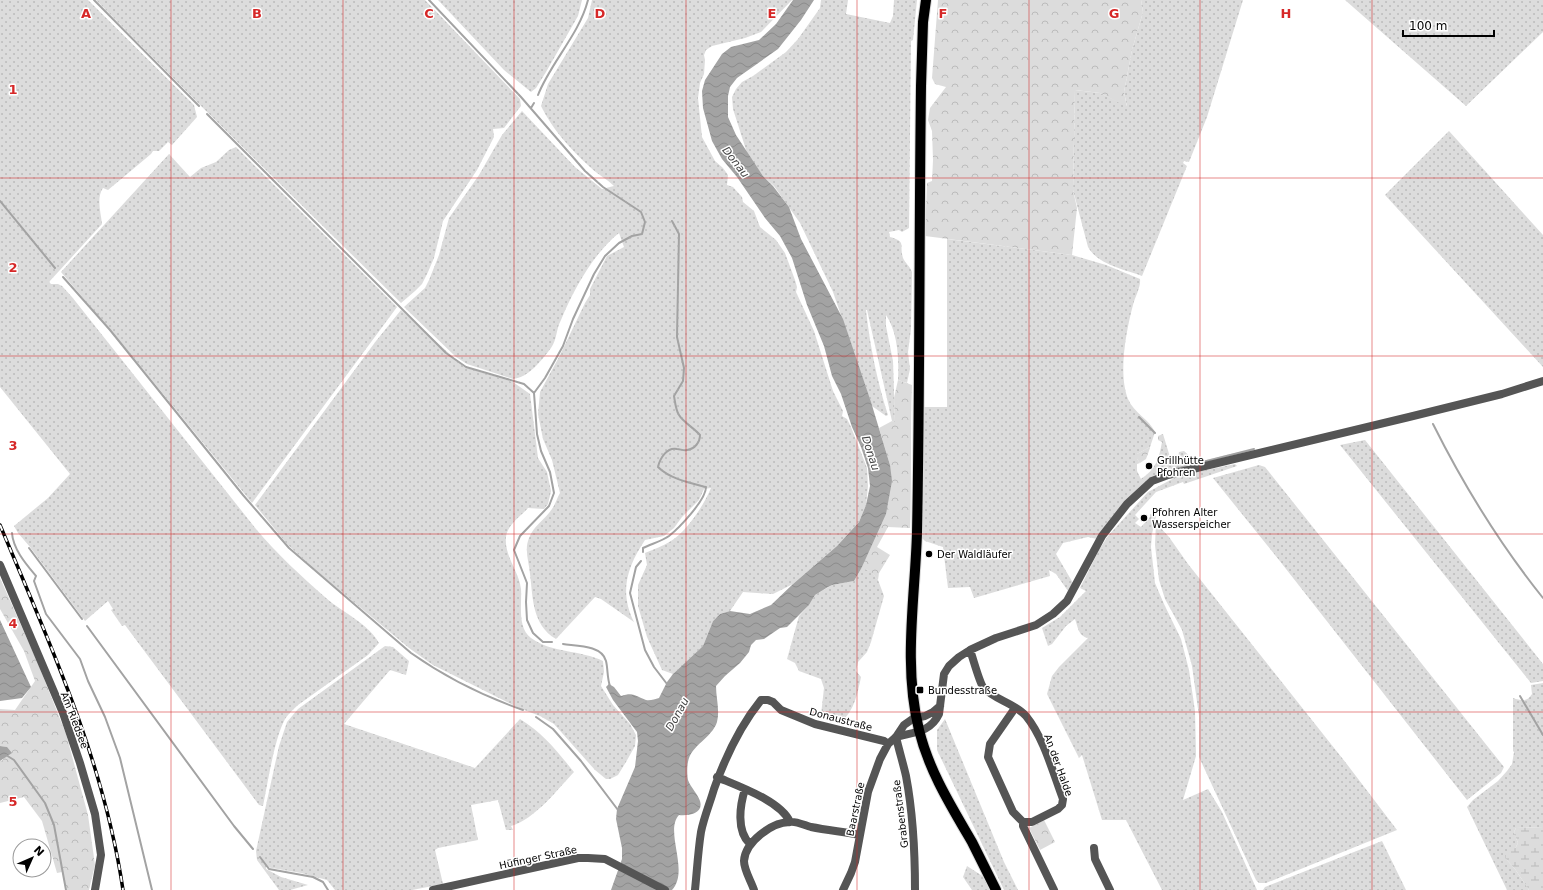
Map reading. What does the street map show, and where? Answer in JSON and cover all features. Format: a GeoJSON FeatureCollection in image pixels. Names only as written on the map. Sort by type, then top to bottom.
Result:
{"type":"FeatureCollection","features":[{"type":"Feature","properties":{"kind":"main road"},"geometry":{"type":"LineString","coordinates":[[926,0],[923,22],[921,86],[917,533],[911,634],[912,692],[923,730],[944,781],[973,845],[996,890]]}},
{"type":"Feature","properties":{"kind":"street"},"geometry":{"type":"LineString","coordinates":[[923,730],[932,726],[939,714],[944,674],[949,666],[970,650],[996,638],[1036,625],[1053,614],[1067,600],[1102,536],[1127,504],[1152,481],[1168,475],[1502,394],[1543,381]]}},
{"type":"Feature","properties":{"kind":"street","name":"Am Riedsee"},"geometry":{"type":"LineString","coordinates":[[0,565],[63,713],[95,814],[101,855],[95,890]]}},
{"type":"Feature","properties":{"kind":"street","name":"An der Halde"},"geometry":{"type":"LineString","coordinates":[[970,650],[983,686],[992,694],[1025,715],[1037,732],[1063,799],[1062,805],[1058,809],[1032,822],[1023,822]]}},
{"type":"Feature","properties":{"kind":"street","name":"Donaustraße"},"geometry":{"type":"LineString","coordinates":[[695,890],[702,832],[707,806],[717,777],[742,727],[761,700],[773,702],[781,710],[815,724],[884,740],[888,744]]}},
{"type":"Feature","properties":{"kind":"street","name":"Baarstraße"},"geometry":{"type":"LineString","coordinates":[[843,890],[852,873],[868,792],[880,759],[888,744],[896,737],[904,725],[909,721],[933,712],[940,706]]}},
{"type":"Feature","properties":{"kind":"street"},"geometry":{"type":"LineString","coordinates":[[1015,708],[990,744],[988,757],[1013,812],[1023,822],[1023,826],[1054,890]]}},
{"type":"Feature","properties":{"kind":"street","name":"Baarstraße"},"geometry":{"type":"LineString","coordinates":[[896,737],[923,730]]}},
{"type":"Feature","properties":{"kind":"street","name":"Grabenstraße"},"geometry":{"type":"LineString","coordinates":[[896,737],[906,777],[911,811],[915,863],[915,890]]}},
{"type":"Feature","properties":{"kind":"street"},"geometry":{"type":"LineString","coordinates":[[717,777],[758,794],[787,814],[790,822]]}},
{"type":"Feature","properties":{"kind":"street"},"geometry":{"type":"LineString","coordinates":[[745,789],[742,801],[741,818],[745,835],[750,844]]}},
{"type":"Feature","properties":{"kind":"street"},"geometry":{"type":"LineString","coordinates":[[754,890],[744,862],[746,851],[750,844],[774,825],[790,822],[860,835]]}},
{"type":"Feature","properties":{"kind":"street"},"geometry":{"type":"LineString","coordinates":[[1094,848],[1095,859],[1110,890]]}},
{"type":"Feature","properties":{"kind":"street","name":"Hüfinger Straße"},"geometry":{"type":"LineString","coordinates":[[433,890],[578,858],[605,859],[665,890]]}},
{"type":"Feature","properties":{"kind":"green space"},"geometry":{"type":"Polygon","coordinates":[[[0,0],[88,0],[194,105],[197,117],[172,145],[168,142],[159,151],[153,151],[108,190],[103,188],[99,201],[102,224],[49,282],[51,284],[58,284],[62,286],[72,297],[256,529],[272,547],[326,598],[362,624],[379,643],[368,655],[298,705],[286,717],[275,749],[263,806],[259,805],[125,625],[122,626],[111,610],[113,609],[108,601],[85,621],[14,526],[48,498],[70,474],[0,387],[0,0]]]}},
{"type":"Feature","properties":{"kind":"green space"},"geometry":{"type":"Polygon","coordinates":[[[96,0],[425,0],[520,99],[521,106],[504,128],[493,129],[494,137],[477,170],[443,221],[434,258],[422,284],[401,303],[96,0]]]}},
{"type":"Feature","properties":{"kind":"green space"},"geometry":{"type":"Polygon","coordinates":[[[438,0],[582,0],[578,16],[546,72],[536,88],[531,92],[504,70],[438,0]]]}},
{"type":"Feature","properties":{"kind":"green space"},"geometry":{"type":"Polygon","coordinates":[[[592,0],[792,0],[761,32],[745,38],[712,46],[706,50],[704,55],[704,74],[700,83],[698,98],[702,137],[715,161],[728,175],[727,185],[733,187],[742,197],[743,202],[754,211],[760,227],[776,240],[785,253],[797,287],[796,292],[814,331],[833,391],[843,411],[842,416],[847,419],[851,427],[867,468],[868,486],[866,505],[859,522],[837,546],[793,584],[773,594],[743,592],[730,611],[720,614],[713,621],[703,646],[673,674],[662,670],[647,637],[638,606],[638,585],[647,565],[645,553],[668,543],[677,537],[699,510],[711,488],[704,489],[699,500],[682,517],[674,528],[664,536],[645,540],[639,550],[630,570],[626,590],[629,611],[634,622],[601,599],[595,597],[556,639],[548,633],[538,619],[533,601],[527,556],[527,547],[531,533],[552,509],[560,493],[552,460],[543,439],[538,414],[540,392],[590,295],[590,289],[607,256],[624,247],[619,233],[601,251],[578,284],[559,323],[551,348],[534,368],[519,378],[513,379],[467,364],[456,357],[404,307],[425,288],[439,255],[449,218],[479,175],[502,135],[522,111],[575,167],[602,189],[614,186],[593,170],[569,146],[556,131],[545,115],[541,106],[548,84],[588,18],[592,0]]]}},
{"type":"Feature","properties":{"kind":"green space"},"geometry":{"type":"Polygon","coordinates":[[[821,0],[848,0],[846,14],[890,23],[893,16],[894,0],[917,0],[913,40],[911,41],[909,228],[902,232],[899,230],[889,232],[890,237],[901,242],[903,258],[912,272],[911,329],[908,352],[910,369],[907,383],[898,380],[897,346],[893,330],[886,315],[886,326],[893,361],[895,422],[892,421],[867,310],[877,376],[888,415],[886,416],[872,406],[833,292],[800,223],[774,186],[763,176],[747,153],[733,109],[732,97],[736,89],[742,82],[753,76],[786,52],[798,39],[820,8],[821,0]]]}},
{"type":"Feature","properties":{"kind":"green space"},"geometry":{"type":"Polygon","coordinates":[[[938,0],[1141,0],[1143,12],[1132,50],[1124,92],[1127,107],[1100,93],[1075,90],[1073,190],[1077,208],[1072,255],[925,236],[927,183],[932,181],[933,160],[932,131],[928,120],[930,108],[946,87],[935,84],[932,78],[938,0]]]}},
{"type":"Feature","properties":{"kind":"green space"},"geometry":{"type":"Polygon","coordinates":[[[1141,0],[1243,0],[1207,117],[1189,162],[1184,161],[1183,163],[1187,166],[1142,276],[1112,266],[1092,253],[1088,247],[1073,190],[1075,90],[1100,93],[1127,106],[1124,92],[1132,50],[1143,12],[1141,0]]]}},
{"type":"Feature","properties":{"kind":"green space"},"geometry":{"type":"Polygon","coordinates":[[[1345,0],[1543,0],[1543,32],[1466,106],[1345,0]]]}},
{"type":"Feature","properties":{"kind":"green space"},"geometry":{"type":"Polygon","coordinates":[[[1449,131],[1543,235],[1543,367],[1385,195],[1449,131]]]}},
{"type":"Feature","properties":{"kind":"green space"},"geometry":{"type":"Polygon","coordinates":[[[236,147],[397,307],[252,503],[133,357],[61,272],[169,154],[190,177],[201,168],[216,162],[229,150],[236,147]]]}},
{"type":"Feature","properties":{"kind":"green space"},"geometry":{"type":"Polygon","coordinates":[[[947,239],[1072,255],[1106,265],[1140,279],[1140,285],[1133,305],[1128,327],[1123,365],[1125,389],[1128,399],[1155,432],[1150,447],[1137,454],[1137,459],[1140,463],[1137,464],[1137,471],[1141,479],[1156,463],[1160,454],[1162,442],[1158,440],[1158,436],[1163,434],[1170,457],[1169,461],[1174,462],[1178,458],[1179,452],[1184,451],[1198,462],[1254,449],[1251,453],[1152,479],[1097,539],[1088,537],[1063,543],[1056,554],[1073,583],[1068,591],[1056,574],[1049,570],[1050,576],[974,598],[970,587],[948,588],[943,547],[925,541],[920,536],[922,407],[947,407],[947,239]]]}},
{"type":"Feature","properties":{"kind":"green space"},"geometry":{"type":"Polygon","coordinates":[[[401,310],[464,367],[513,382],[530,394],[538,458],[547,472],[551,491],[548,504],[544,509],[528,508],[509,529],[506,537],[507,551],[520,582],[521,615],[527,634],[539,643],[557,649],[594,657],[603,661],[604,672],[601,686],[613,705],[630,724],[636,735],[635,746],[626,762],[618,775],[610,779],[606,779],[595,770],[554,724],[433,665],[409,648],[314,569],[287,544],[255,505],[376,341],[401,310]]]}},
{"type":"Feature","properties":{"kind":"green space"},"geometry":{"type":"Polygon","coordinates":[[[898,380],[912,385],[910,528],[888,527],[877,547],[890,555],[879,573],[878,580],[869,570],[861,569],[890,465],[879,428],[892,421],[895,422],[894,398],[898,380]]]}},
{"type":"Feature","properties":{"kind":"green space"},"geometry":{"type":"Polygon","coordinates":[[[1365,440],[1543,664],[1543,681],[1531,683],[1340,445],[1365,440]]]}},
{"type":"Feature","properties":{"kind":"green space"},"geometry":{"type":"Polygon","coordinates":[[[1150,447],[1146,459],[1140,463],[1137,459],[1137,454],[1150,447]]]}},
{"type":"Feature","properties":{"kind":"green space"},"geometry":{"type":"Polygon","coordinates":[[[1235,464],[1237,466],[1184,484],[1183,482],[1156,492],[1135,515],[1139,519],[1135,523],[1141,527],[1150,517],[1150,514],[1156,516],[1151,547],[1155,583],[1181,639],[1189,670],[1195,711],[1196,756],[1183,800],[1208,789],[1222,812],[1257,890],[1162,890],[1126,820],[1102,820],[1082,755],[1079,758],[1047,694],[1052,676],[1088,638],[1080,633],[1075,619],[1066,626],[1052,644],[1048,646],[1042,628],[1060,617],[1086,591],[1080,588],[1099,550],[1108,536],[1148,492],[1178,476],[1235,464]]]}},
{"type":"Feature","properties":{"kind":"green space"},"geometry":{"type":"Polygon","coordinates":[[[1259,465],[1265,467],[1504,767],[1501,773],[1467,800],[1213,478],[1259,465]]]}},
{"type":"Feature","properties":{"kind":"green space"},"geometry":{"type":"Polygon","coordinates":[[[1156,523],[1169,537],[1188,564],[1346,763],[1397,830],[1266,883],[1259,883],[1256,880],[1199,757],[1199,716],[1192,666],[1182,630],[1165,599],[1159,580],[1155,545],[1156,523]]]}},
{"type":"Feature","properties":{"kind":"green space"},"geometry":{"type":"Polygon","coordinates":[[[861,569],[871,571],[878,580],[884,596],[871,642],[867,652],[858,662],[856,671],[861,677],[855,701],[850,712],[842,721],[833,720],[821,715],[824,688],[821,679],[799,671],[795,663],[787,659],[799,616],[809,605],[815,595],[832,585],[854,581],[861,569]]]}},
{"type":"Feature","properties":{"kind":"green space"},"geometry":{"type":"Polygon","coordinates":[[[0,578],[37,661],[66,734],[88,815],[95,865],[89,890],[67,890],[62,872],[57,873],[52,856],[52,838],[47,838],[42,821],[24,797],[0,803],[0,761],[3,760],[7,747],[0,746],[0,709],[15,710],[35,681],[24,651],[0,609],[0,578]]]}},
{"type":"Feature","properties":{"kind":"green space"},"geometry":{"type":"Polygon","coordinates":[[[385,646],[393,647],[409,661],[406,675],[390,670],[344,724],[475,768],[520,719],[543,737],[574,772],[537,811],[511,826],[513,830],[506,830],[498,800],[471,805],[478,840],[438,848],[435,850],[443,884],[412,890],[335,890],[327,880],[301,873],[266,867],[266,869],[281,877],[308,885],[290,890],[279,890],[257,860],[256,851],[279,746],[287,722],[298,709],[385,646]]]}},
{"type":"Feature","properties":{"kind":"green space"},"geometry":{"type":"Polygon","coordinates":[[[1543,683],[1543,827],[1516,828],[1514,832],[1518,843],[1505,858],[1515,869],[1529,890],[1507,890],[1467,807],[1473,800],[1498,781],[1512,764],[1514,752],[1513,698],[1526,700],[1532,694],[1531,685],[1543,683]]]}},
{"type":"Feature","properties":{"kind":"green space"},"geometry":{"type":"Polygon","coordinates":[[[945,719],[1004,862],[1018,890],[1004,890],[937,750],[937,730],[945,719]]]}},
{"type":"Feature","properties":{"kind":"green space"},"geometry":{"type":"Polygon","coordinates":[[[1044,820],[1055,842],[1040,850],[1029,828],[1044,820]]]}},
{"type":"Feature","properties":{"kind":"green space"},"geometry":{"type":"Polygon","coordinates":[[[1543,827],[1543,890],[1529,890],[1515,869],[1505,858],[1505,855],[1516,847],[1518,843],[1514,832],[1516,828],[1543,827]]]}},
{"type":"Feature","properties":{"kind":"green space"},"geometry":{"type":"Polygon","coordinates":[[[1382,841],[1406,890],[1263,890],[1265,887],[1382,841]]]}},
{"type":"Feature","properties":{"kind":"green space"},"geometry":{"type":"Polygon","coordinates":[[[967,866],[984,877],[991,890],[972,890],[963,877],[967,866]]]}},
{"type":"Feature","properties":{"kind":"water","name":"Donau"},"geometry":{"type":"Polygon","coordinates":[[[793,0],[814,0],[801,20],[778,49],[737,78],[730,87],[728,96],[728,117],[736,135],[763,176],[773,186],[789,207],[801,239],[843,319],[871,402],[890,465],[892,481],[886,514],[854,581],[832,585],[815,595],[809,605],[787,627],[780,628],[764,639],[756,640],[751,645],[749,652],[740,663],[716,686],[718,708],[717,722],[711,733],[693,751],[688,762],[688,780],[699,798],[701,805],[700,809],[691,814],[679,815],[675,822],[674,831],[679,873],[677,882],[672,890],[611,890],[622,859],[622,848],[616,819],[617,809],[635,767],[638,741],[637,732],[613,700],[606,687],[609,684],[614,687],[621,696],[631,694],[648,700],[659,698],[673,674],[703,646],[713,621],[720,614],[730,611],[750,614],[771,605],[837,546],[859,522],[866,505],[870,486],[868,468],[861,447],[852,427],[841,394],[832,376],[824,346],[807,305],[792,258],[780,236],[722,159],[712,141],[703,108],[702,91],[705,80],[722,54],[731,47],[759,40],[776,24],[793,0]]]}},
{"type":"Feature","properties":{"kind":"water"},"geometry":{"type":"Polygon","coordinates":[[[0,620],[31,687],[22,698],[0,701],[0,620]]]}},
{"type":"Feature","properties":{"kind":"water"},"geometry":{"type":"Polygon","coordinates":[[[0,746],[7,747],[12,753],[0,761],[0,746]]]}},
{"type":"Feature","properties":{"kind":"waterway"},"geometry":{"type":"LineString","coordinates":[[94,0],[199,106]]}},
{"type":"Feature","properties":{"kind":"waterway"},"geometry":{"type":"LineString","coordinates":[[429,0],[521,97],[585,171],[603,187],[641,212],[645,222],[642,234],[632,236],[619,243],[605,256],[594,274],[573,319],[563,346],[545,378],[534,393],[537,434],[541,451],[550,472],[554,493],[549,506],[520,536],[514,550],[527,583],[527,620],[533,633],[543,642],[552,642]]}},
{"type":"Feature","properties":{"kind":"waterway"},"geometry":{"type":"LineString","coordinates":[[538,95],[550,71],[572,37],[584,13],[588,0]]}},
{"type":"Feature","properties":{"kind":"waterway"},"geometry":{"type":"LineString","coordinates":[[531,108],[534,103]]}},
{"type":"Feature","properties":{"kind":"waterway"},"geometry":{"type":"LineString","coordinates":[[207,114],[446,353],[466,367],[524,384],[534,393]]}},
{"type":"Feature","properties":{"kind":"waterway"},"geometry":{"type":"LineString","coordinates":[[0,201],[55,268]]}},
{"type":"Feature","properties":{"kind":"waterway"},"geometry":{"type":"LineString","coordinates":[[643,552],[643,548],[666,538],[679,527],[702,499],[706,487],[674,478],[658,467],[660,460],[667,451],[673,449],[690,449],[695,447],[700,438],[700,435],[679,415],[676,409],[674,396],[683,381],[684,368],[677,337],[679,234],[672,221]]}},
{"type":"Feature","properties":{"kind":"waterway"},"geometry":{"type":"LineString","coordinates":[[63,277],[110,330],[243,495],[289,548],[411,653],[437,670],[465,685],[493,699],[523,710]]}},
{"type":"Feature","properties":{"kind":"waterway"},"geometry":{"type":"LineString","coordinates":[[1139,417],[1155,433]]}},
{"type":"Feature","properties":{"kind":"waterway"},"geometry":{"type":"LineString","coordinates":[[1433,424],[1457,470],[1483,514],[1543,598]]}},
{"type":"Feature","properties":{"kind":"waterway"},"geometry":{"type":"LineString","coordinates":[[1191,465],[1254,449]]}},
{"type":"Feature","properties":{"kind":"waterway"},"geometry":{"type":"LineString","coordinates":[[1175,469],[1187,466]]}},
{"type":"Feature","properties":{"kind":"waterway"},"geometry":{"type":"LineString","coordinates":[[12,533],[17,550],[36,576],[34,581],[46,614],[80,659],[88,681],[105,717],[120,758],[152,890]]}},
{"type":"Feature","properties":{"kind":"waterway"},"geometry":{"type":"LineString","coordinates":[[29,548],[82,619]]}},
{"type":"Feature","properties":{"kind":"waterway"},"geometry":{"type":"LineString","coordinates":[[641,561],[636,567],[630,593],[645,650],[654,667],[667,684]]}},
{"type":"Feature","properties":{"kind":"waterway"},"geometry":{"type":"LineString","coordinates":[[87,626],[234,826],[253,849]]}},
{"type":"Feature","properties":{"kind":"waterway"},"geometry":{"type":"LineString","coordinates":[[563,644],[588,647],[604,656],[610,686]]}},
{"type":"Feature","properties":{"kind":"waterway"},"geometry":{"type":"LineString","coordinates":[[1520,696],[1543,735]]}},
{"type":"Feature","properties":{"kind":"waterway"},"geometry":{"type":"LineString","coordinates":[[536,717],[553,729],[581,761],[618,810]]}},
{"type":"Feature","properties":{"kind":"waterway"},"geometry":{"type":"LineString","coordinates":[[6,755],[14,760],[45,803],[54,825],[66,890]]}},
{"type":"Feature","properties":{"kind":"waterway"},"geometry":{"type":"LineString","coordinates":[[260,857],[269,869],[313,877],[323,882],[328,890]]}},
{"type":"Feature","properties":{"kind":"railway"},"geometry":{"type":"LineString","coordinates":[[0,525],[56,659],[89,749],[103,795],[123,890]]}},
{"type":"Feature","properties":{"kind":"place","name":"Grillhütte Pfohren"},"geometry":{"type":"Point","coordinates":[1149,466]}},
{"type":"Feature","properties":{"kind":"place","name":"Pfohren Alter Wasserspeicher"},"geometry":{"type":"Point","coordinates":[1144,518]}},
{"type":"Feature","properties":{"kind":"place","name":"Der Waldläufer"},"geometry":{"type":"Point","coordinates":[929,554]}},
{"type":"Feature","properties":{"kind":"place","name":"Bundesstraße"},"geometry":{"type":"Point","coordinates":[920,690]}}]}
